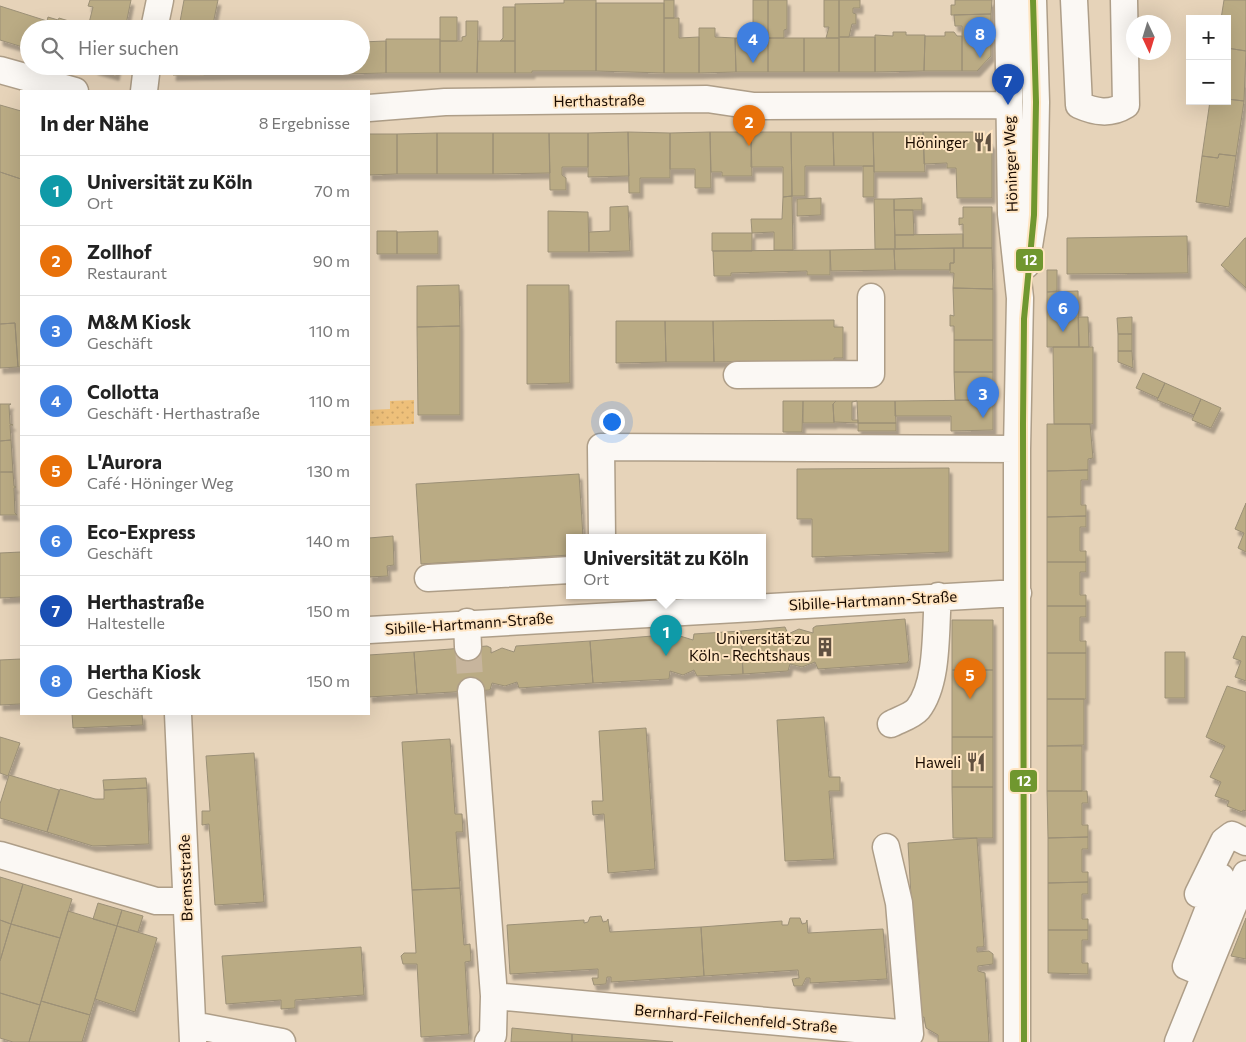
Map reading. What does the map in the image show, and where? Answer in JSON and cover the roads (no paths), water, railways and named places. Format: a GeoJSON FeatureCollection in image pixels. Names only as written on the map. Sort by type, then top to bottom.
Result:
{"type":"FeatureCollection","features":[{"type":"Feature","properties":{"kind":"street"},"geometry":{"type":"LineString","coordinates":[[156,20],[160,0]]}},
{"type":"Feature","properties":{"kind":"street","name":"Höninger Weg"},"geometry":{"type":"LineString","coordinates":[[1008,0],[1011,214],[1020,298],[1017,449],[1017,1042]]}},
{"type":"Feature","properties":{"kind":"street","name":"Höninger Weg"},"geometry":{"type":"LineString","coordinates":[[1020,298],[1034,215],[1036,102],[1033,0]]}},
{"type":"Feature","properties":{"kind":"street"},"geometry":{"type":"LineString","coordinates":[[1074,0],[1079,106],[1095,112],[1116,111],[1126,105],[1124,0]]}},
{"type":"Feature","properties":{"kind":"street"},"geometry":{"type":"LineString","coordinates":[[1,75],[69,90]]}},
{"type":"Feature","properties":{"kind":"street"},"geometry":{"type":"LineString","coordinates":[[144,90],[146,75]]}},
{"type":"Feature","properties":{"kind":"street","name":"Herthastraße"},"geometry":{"type":"LineString","coordinates":[[370,108],[446,102],[707,99],[754,106],[1008,105]]}},
{"type":"Feature","properties":{"kind":"street"},"geometry":{"type":"LineString","coordinates":[[737,375],[871,374],[870,297]]}},
{"type":"Feature","properties":{"kind":"street"},"geometry":{"type":"LineString","coordinates":[[602,534],[601,447],[1017,449]]}},
{"type":"Feature","properties":{"kind":"street"},"geometry":{"type":"LineString","coordinates":[[428,578],[566,570]]}},
{"type":"Feature","properties":{"kind":"street","name":"Sibille-Hartmann-Straße"},"geometry":{"type":"LineString","coordinates":[[370,630],[468,635],[938,596],[1018,593]]}},
{"type":"Feature","properties":{"kind":"street"},"geometry":{"type":"LineString","coordinates":[[891,724],[917,710],[934,669],[938,596]]}},
{"type":"Feature","properties":{"kind":"street"},"geometry":{"type":"LineString","coordinates":[[471,691],[494,996],[493,1035],[488,1042]]}},
{"type":"Feature","properties":{"kind":"street","name":"Bremsstraße"},"geometry":{"type":"LineString","coordinates":[[178,715],[193,1034]]}},
{"type":"Feature","properties":{"kind":"street"},"geometry":{"type":"LineString","coordinates":[[1192,907],[1224,841],[1232,835],[1246,842]]}},
{"type":"Feature","properties":{"kind":"street","name":"Bernhard-Feilchenfeld-Straße"},"geometry":{"type":"LineString","coordinates":[[494,996],[910,1034],[899,902],[886,847]]}},
{"type":"Feature","properties":{"kind":"street"},"geometry":{"type":"LineString","coordinates":[[0,855],[156,901],[186,900]]}},
{"type":"Feature","properties":{"kind":"street"},"geometry":{"type":"LineString","coordinates":[[1178,1042],[1205,974],[1233,876]]}},
{"type":"Feature","properties":{"kind":"street"},"geometry":{"type":"LineString","coordinates":[[193,1034],[282,1042]]}},
{"type":"Feature","properties":{"kind":"tunnel"},"geometry":{"type":"LineString","coordinates":[[468,647],[471,691]]}},
{"type":"Feature","properties":{"kind":"place","name":"Hertha Kiosk"},"geometry":{"type":"Point","coordinates":[980,58]}},
{"type":"Feature","properties":{"kind":"place","name":"Collotta"},"geometry":{"type":"Point","coordinates":[753,63]}},
{"type":"Feature","properties":{"kind":"place","name":"Herthastraße"},"geometry":{"type":"Point","coordinates":[1008,105]}},
{"type":"Feature","properties":{"kind":"place","name":"Höninger"},"geometry":{"type":"Point","coordinates":[983,142]}},
{"type":"Feature","properties":{"kind":"place","name":"Zollhof"},"geometry":{"type":"Point","coordinates":[749,146]}},
{"type":"Feature","properties":{"kind":"place","name":"Eco-Express"},"geometry":{"type":"Point","coordinates":[1063,332]}},
{"type":"Feature","properties":{"kind":"place","name":"M&M Kiosk"},"geometry":{"type":"Point","coordinates":[983,418]}},
{"type":"Feature","properties":{"kind":"place","name":"Universität zu Köln - Rechtshaus"},"geometry":{"type":"Point","coordinates":[825,647]}},
{"type":"Feature","properties":{"kind":"place","name":"Universität zu Köln"},"geometry":{"type":"Point","coordinates":[666,656]}},
{"type":"Feature","properties":{"kind":"place","name":"L'Aurora"},"geometry":{"type":"Point","coordinates":[970,699]}},
{"type":"Feature","properties":{"kind":"place","name":"Haweli"},"geometry":{"type":"Point","coordinates":[976,762]}}]}
